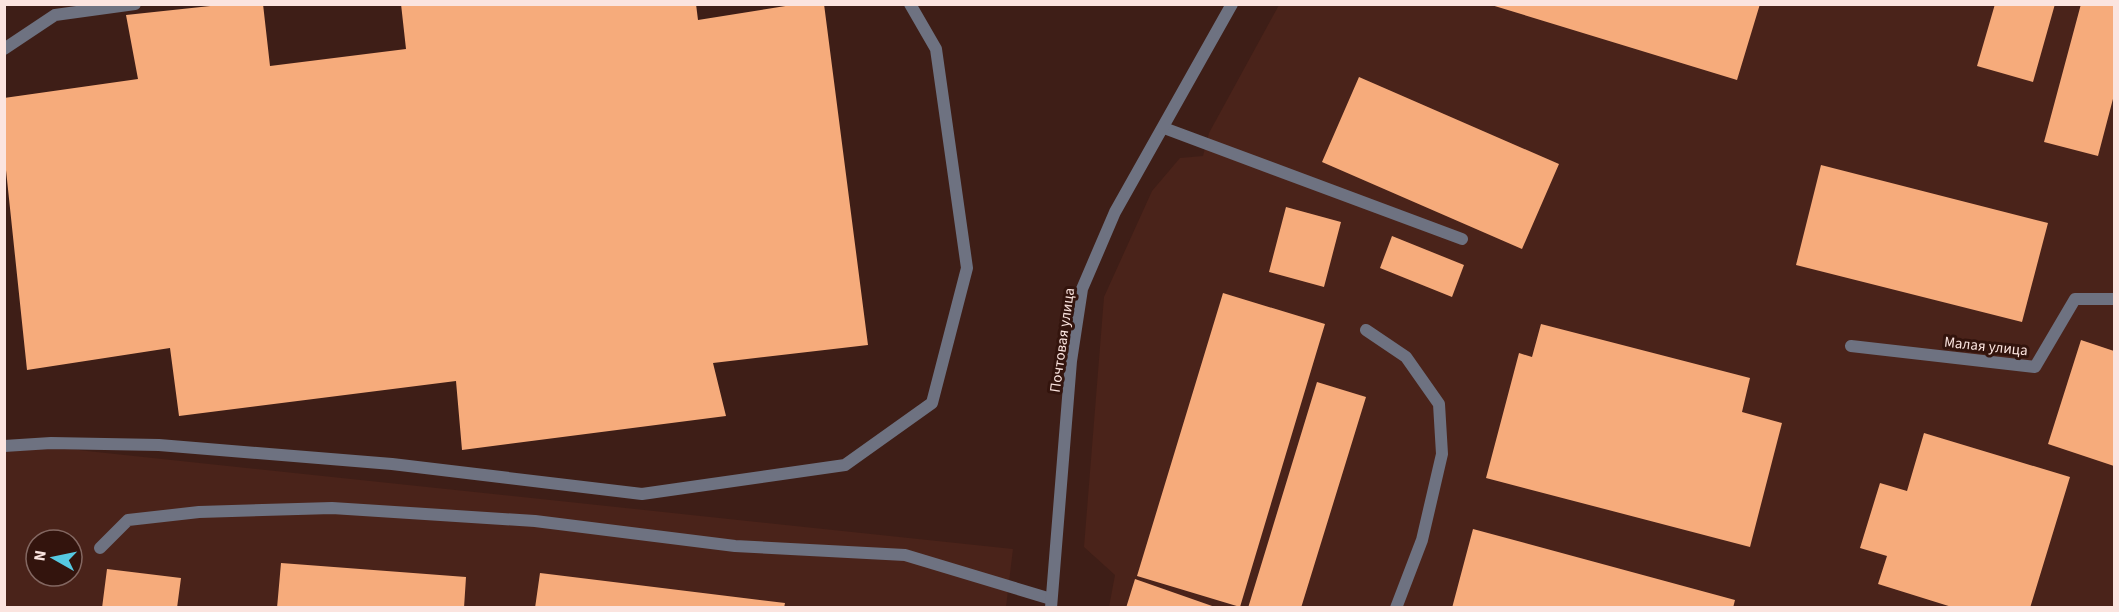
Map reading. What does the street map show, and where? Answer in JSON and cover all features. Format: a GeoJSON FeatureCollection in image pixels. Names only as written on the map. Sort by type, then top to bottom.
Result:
{"type":"FeatureCollection","features":[{"type":"Feature","properties":{"kind":"street"},"geometry":{"type":"LineString","coordinates":[[4,49],[55,15],[135,4]]}},
{"type":"Feature","properties":{"kind":"street"},"geometry":{"type":"LineString","coordinates":[[4,446],[51,443],[159,445],[392,464],[642,494],[845,465],[932,404],[967,268],[936,49],[910,4]]}},
{"type":"Feature","properties":{"kind":"street","name":"Почтовая улица"},"geometry":{"type":"LineString","coordinates":[[1051,603],[1071,361],[1082,289],[1115,212],[1232,4]]}},
{"type":"Feature","properties":{"kind":"street"},"geometry":{"type":"LineString","coordinates":[[1164,128],[1462,239]]}},
{"type":"Feature","properties":{"kind":"street","name":"Малая улица"},"geometry":{"type":"LineString","coordinates":[[1851,346],[2035,367],[2075,299],[2115,299]]}},
{"type":"Feature","properties":{"kind":"street"},"geometry":{"type":"LineString","coordinates":[[1366,330],[1407,357],[1439,404],[1442,454],[1422,540],[1396,608]]}},
{"type":"Feature","properties":{"kind":"street"},"geometry":{"type":"LineString","coordinates":[[100,548],[128,520],[199,512],[332,508],[535,521],[735,546],[905,555],[1051,603]]}},
{"type":"Feature","properties":{"kind":"shaded area"},"geometry":{"type":"Polygon","coordinates":[[[1279,5],[2114,5],[2114,607],[1109,607],[1115,575],[1084,547],[1104,297],[1152,191],[1180,158],[1203,156],[1209,133],[1279,5]]]}},
{"type":"Feature","properties":{"kind":"shaded area"},"geometry":{"type":"Polygon","coordinates":[[[5,440],[87,451],[1013,549],[1006,607],[5,608],[5,440]]]}},
{"type":"Feature","properties":{"kind":"building"},"geometry":{"type":"Polygon","coordinates":[[[229,4],[263,4],[270,66],[406,49],[401,4],[696,4],[698,20],[798,4],[824,4],[868,345],[713,363],[726,416],[462,450],[456,381],[179,416],[170,348],[27,370],[4,151],[4,98],[138,79],[126,15],[229,4]]]}},
{"type":"Feature","properties":{"kind":"building"},"geometry":{"type":"Polygon","coordinates":[[[1488,4],[1760,4],[1737,80],[1488,4]]]}},
{"type":"Feature","properties":{"kind":"building"},"geometry":{"type":"Polygon","coordinates":[[[1995,4],[2055,4],[2033,82],[1977,66],[1995,4]]]}},
{"type":"Feature","properties":{"kind":"building"},"geometry":{"type":"Polygon","coordinates":[[[2081,4],[2114,4],[2114,95],[2098,156],[2044,142],[2081,4]]]}},
{"type":"Feature","properties":{"kind":"building"},"geometry":{"type":"Polygon","coordinates":[[[1359,77],[1559,164],[1522,249],[1322,162],[1359,77]]]}},
{"type":"Feature","properties":{"kind":"building"},"geometry":{"type":"Polygon","coordinates":[[[1821,165],[2048,223],[2022,322],[1796,265],[1821,165]]]}},
{"type":"Feature","properties":{"kind":"building"},"geometry":{"type":"Polygon","coordinates":[[[1286,207],[1341,222],[1324,287],[1269,272],[1286,207]]]}},
{"type":"Feature","properties":{"kind":"building"},"geometry":{"type":"Polygon","coordinates":[[[1392,236],[1464,265],[1452,297],[1380,268],[1392,236]]]}},
{"type":"Feature","properties":{"kind":"building"},"geometry":{"type":"Polygon","coordinates":[[[1223,293],[1325,324],[1240,607],[1137,576],[1223,293]]]}},
{"type":"Feature","properties":{"kind":"building"},"geometry":{"type":"Polygon","coordinates":[[[1541,324],[1750,378],[1742,412],[1782,423],[1750,547],[1486,478],[1519,353],[1532,357],[1541,324]]]}},
{"type":"Feature","properties":{"kind":"building"},"geometry":{"type":"Polygon","coordinates":[[[2081,340],[2114,351],[2114,466],[2048,444],[2081,340]]]}},
{"type":"Feature","properties":{"kind":"building"},"geometry":{"type":"Polygon","coordinates":[[[1317,382],[1366,397],[1301,608],[1248,608],[1317,382]]]}},
{"type":"Feature","properties":{"kind":"building"},"geometry":{"type":"Polygon","coordinates":[[[1924,433],[2070,477],[2030,608],[1955,608],[1878,584],[1887,556],[1860,548],[1880,483],[1907,491],[1924,433]]]}},
{"type":"Feature","properties":{"kind":"building"},"geometry":{"type":"Polygon","coordinates":[[[1473,529],[1735,600],[1733,608],[1452,608],[1473,529]]]}},
{"type":"Feature","properties":{"kind":"building"},"geometry":{"type":"Polygon","coordinates":[[[281,563],[466,577],[464,608],[277,608],[281,563]]]}},
{"type":"Feature","properties":{"kind":"building"},"geometry":{"type":"Polygon","coordinates":[[[107,569],[181,578],[177,608],[102,608],[107,569]]]}},
{"type":"Feature","properties":{"kind":"building"},"geometry":{"type":"Polygon","coordinates":[[[540,573],[785,603],[784,608],[535,608],[540,573]]]}},
{"type":"Feature","properties":{"kind":"building"},"geometry":{"type":"Polygon","coordinates":[[[1135,579],[1215,607],[1215,608],[1126,608],[1135,579]]]}}]}
